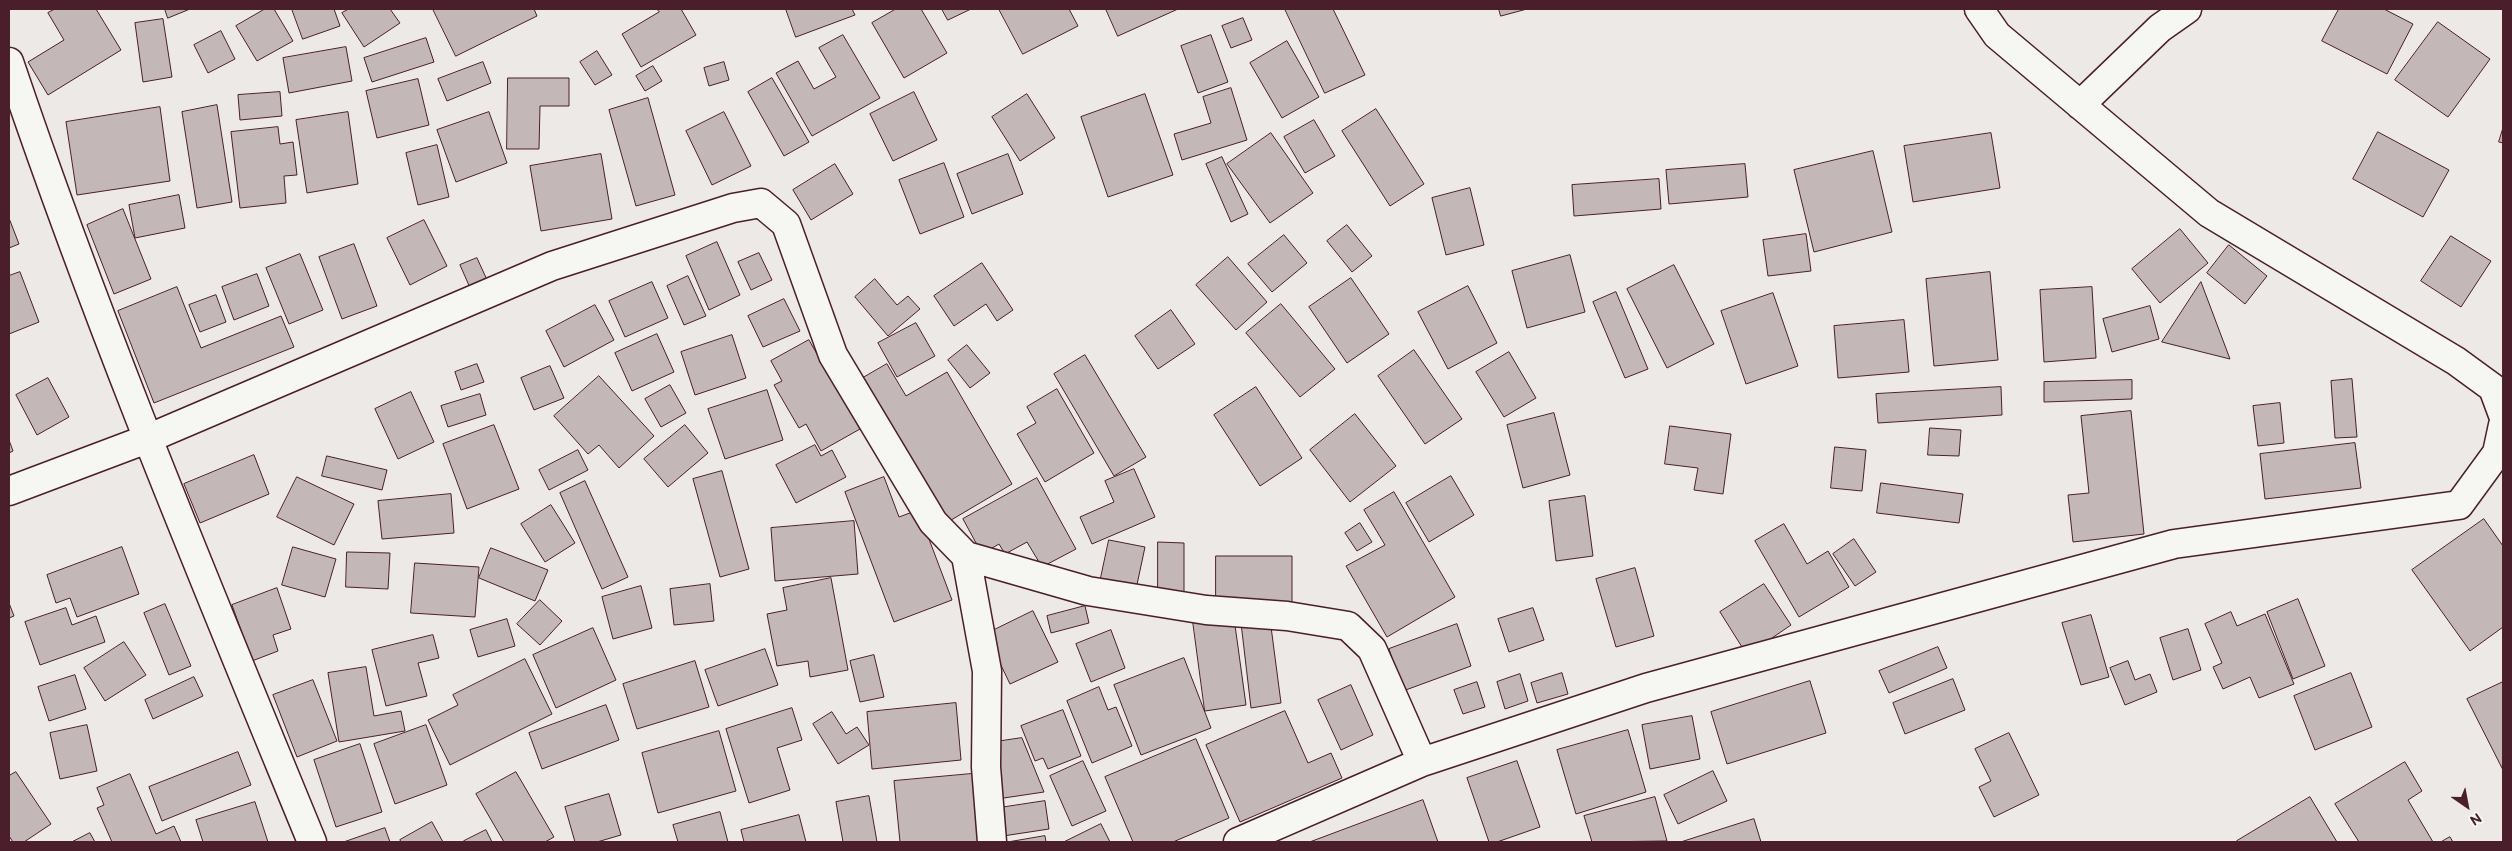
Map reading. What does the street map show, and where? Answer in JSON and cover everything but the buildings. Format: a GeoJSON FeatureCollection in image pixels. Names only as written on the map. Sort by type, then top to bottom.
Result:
{"type":"FeatureCollection","features":[{"type":"Feature","properties":{"kind":"street"},"geometry":{"type":"LineString","coordinates":[[1978,9],[1997,35],[2209,213],[2456,361],[2493,388],[2503,415]]}},
{"type":"Feature","properties":{"kind":"street"},"geometry":{"type":"LineString","coordinates":[[2080,104],[2160,28],[2186,9]]}},
{"type":"Feature","properties":{"kind":"street"},"geometry":{"type":"LineString","coordinates":[[9,62],[56,201],[147,439],[312,842]]}},
{"type":"Feature","properties":{"kind":"street"},"geometry":{"type":"LineString","coordinates":[[9,491],[147,439],[552,266],[733,208],[761,203],[786,224],[833,355],[933,522],[966,556],[1088,591],[1206,610],[1287,616],[1348,626],[1372,649],[1422,762]]}},
{"type":"Feature","properties":{"kind":"street"},"geometry":{"type":"LineString","coordinates":[[1238,842],[1422,762],[1646,688],[2174,544],[2459,505],[2501,457],[2503,425]]}},
{"type":"Feature","properties":{"kind":"street"},"geometry":{"type":"LineString","coordinates":[[966,556],[987,671],[986,767],[992,842]]}}]}
